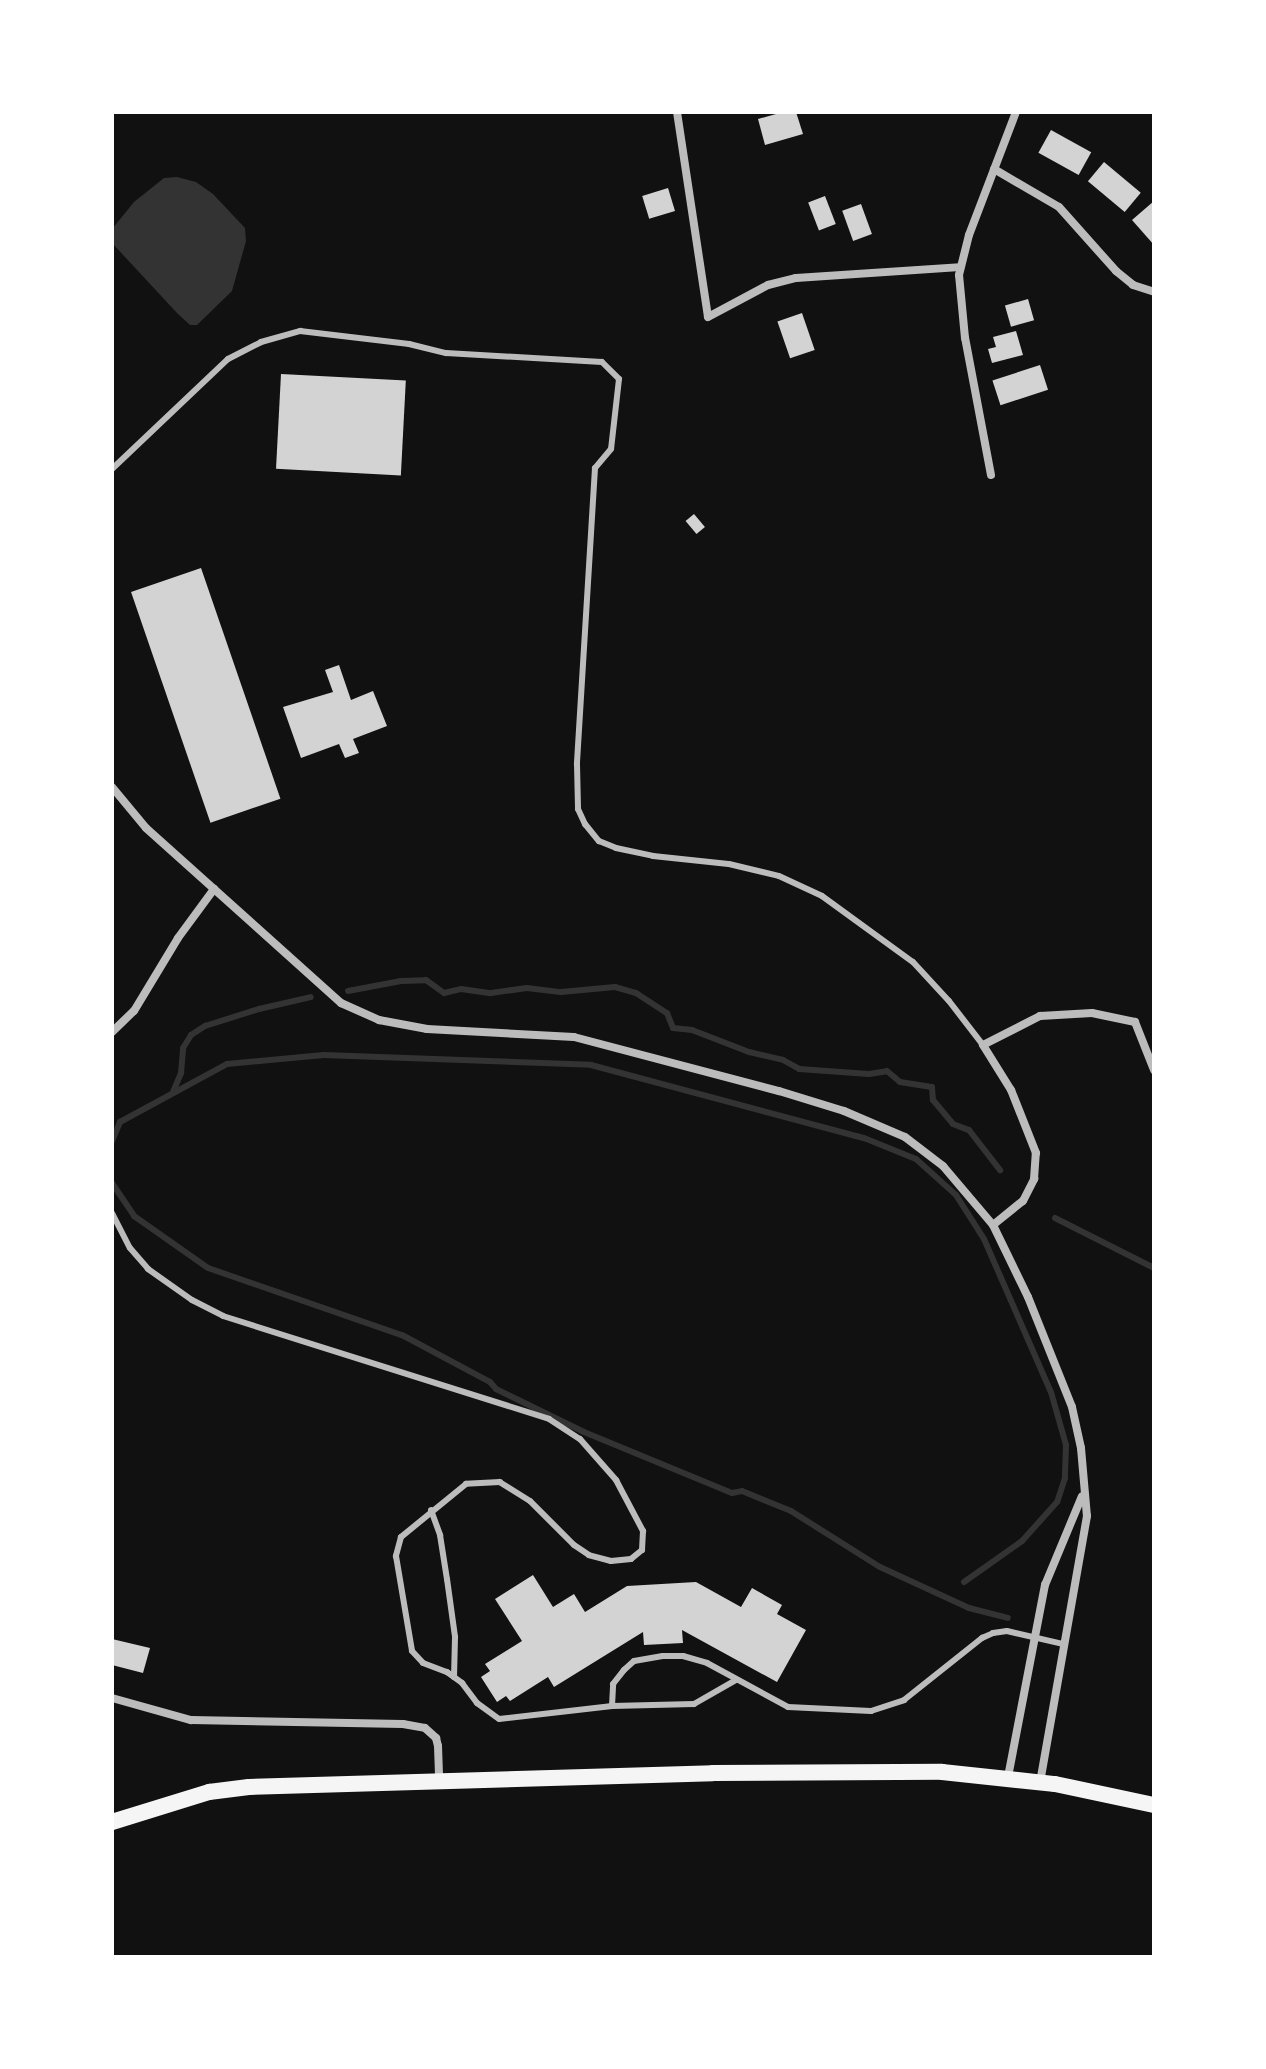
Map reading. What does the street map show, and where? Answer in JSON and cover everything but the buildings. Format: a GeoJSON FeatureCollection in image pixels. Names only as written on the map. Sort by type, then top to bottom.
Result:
{"type":"FeatureCollection","features":[{"type":"Feature","properties":{"kind":"main road"},"geometry":{"type":"LineString","coordinates":[[112,1822],[227,1789],[866,1770],[1008,1777],[1154,1805]]}},
{"type":"Feature","properties":{"kind":"street"},"geometry":{"type":"LineString","coordinates":[[677,112],[708,317],[768,285],[833,273],[960,267]]}},
{"type":"Feature","properties":{"kind":"street"},"geometry":{"type":"LineString","coordinates":[[991,475],[958,291],[960,267],[1016,112]]}},
{"type":"Feature","properties":{"kind":"street"},"geometry":{"type":"LineString","coordinates":[[994,169],[1059,207],[1116,271],[1133,285],[1154,292]]}},
{"type":"Feature","properties":{"kind":"street"},"geometry":{"type":"LineString","coordinates":[[112,787],[160,840],[341,1003],[379,1020],[427,1029],[574,1037],[844,1111],[905,1137],[930,1156],[993,1225],[1028,1297],[1072,1407],[1081,1448],[1085,1530],[1040,1782]]}},
{"type":"Feature","properties":{"kind":"street"},"geometry":{"type":"LineString","coordinates":[[112,1032],[134,1011],[178,938],[214,889]]}},
{"type":"Feature","properties":{"kind":"street"},"geometry":{"type":"LineString","coordinates":[[993,1225],[1023,1201],[1034,1179],[1036,1153],[1011,1090],[983,1045],[1040,1016],[1092,1013],[1135,1022],[1154,1070]]}},
{"type":"Feature","properties":{"kind":"street"},"geometry":{"type":"LineString","coordinates":[[1008,1777],[1045,1585],[1083,1495]]}},
{"type":"Feature","properties":{"kind":"street"},"geometry":{"type":"LineString","coordinates":[[112,1698],[159,1713],[200,1721],[403,1724],[425,1728],[436,1738],[439,1782]]}},
{"type":"Feature","properties":{"kind":"lane"},"geometry":{"type":"LineString","coordinates":[[112,469],[228,359],[261,342],[300,331],[409,344],[446,353],[602,362],[619,379],[611,449],[595,468],[577,764],[578,809],[585,824],[599,841],[616,848],[766,873],[822,896],[913,962],[983,1045]]}},
{"type":"Feature","properties":{"kind":"lane"},"geometry":{"type":"LineString","coordinates":[[112,1213],[130,1248],[148,1269],[192,1300],[223,1316],[549,1419],[580,1439],[609,1471],[634,1510],[644,1541],[642,1550],[631,1559],[611,1561],[589,1555],[574,1545],[530,1501],[500,1482],[466,1484],[401,1537],[396,1556],[408,1643],[423,1663],[454,1677],[486,1711],[499,1719],[612,1706],[694,1704],[736,1680]]}},
{"type":"Feature","properties":{"kind":"lane"},"geometry":{"type":"LineString","coordinates":[[431,1510],[440,1535],[455,1637],[454,1677]]}},
{"type":"Feature","properties":{"kind":"lane"},"geometry":{"type":"LineString","coordinates":[[612,1706],[613,1684],[634,1661],[683,1656],[788,1707],[871,1711],[904,1700],[982,1638],[1007,1631],[1063,1644]]}},
{"type":"Feature","properties":{"kind":"shaded area"},"geometry":{"type":"Polygon","coordinates":[[[177,177],[196,182],[213,194],[245,228],[246,241],[232,291],[197,325],[190,325],[177,313],[112,243],[112,229],[134,202],[164,178],[177,177]]]}},
{"type":"Feature","properties":{"kind":"waterway"},"geometry":{"type":"LineString","coordinates":[[348,991],[401,981],[426,980],[444,993],[461,989],[491,993],[527,988],[561,992],[615,987],[636,993],[667,1013],[673,1028],[692,1030],[749,1052],[783,1060],[799,1069],[869,1074],[887,1071],[900,1082],[932,1087],[933,1100],[953,1124],[969,1130],[1000,1170]]}},
{"type":"Feature","properties":{"kind":"waterway"},"geometry":{"type":"LineString","coordinates":[[173,1092],[181,1073],[183,1048],[191,1035],[205,1026],[311,997]]}},
{"type":"Feature","properties":{"kind":"waterway"},"geometry":{"type":"LineString","coordinates":[[112,1141],[120,1122],[227,1064],[324,1055],[591,1065],[864,1138],[916,1159],[956,1195],[984,1239],[1051,1392],[1066,1445],[1065,1478],[1057,1502],[1022,1541],[964,1582]]}},
{"type":"Feature","properties":{"kind":"waterway"},"geometry":{"type":"LineString","coordinates":[[112,1183],[134,1216],[208,1268],[402,1335],[490,1382],[496,1389],[584,1432],[732,1493],[742,1491],[791,1511],[880,1567],[969,1608],[1008,1618]]}},
{"type":"Feature","properties":{"kind":"waterway"},"geometry":{"type":"LineString","coordinates":[[1055,1218],[1154,1268]]}}]}
